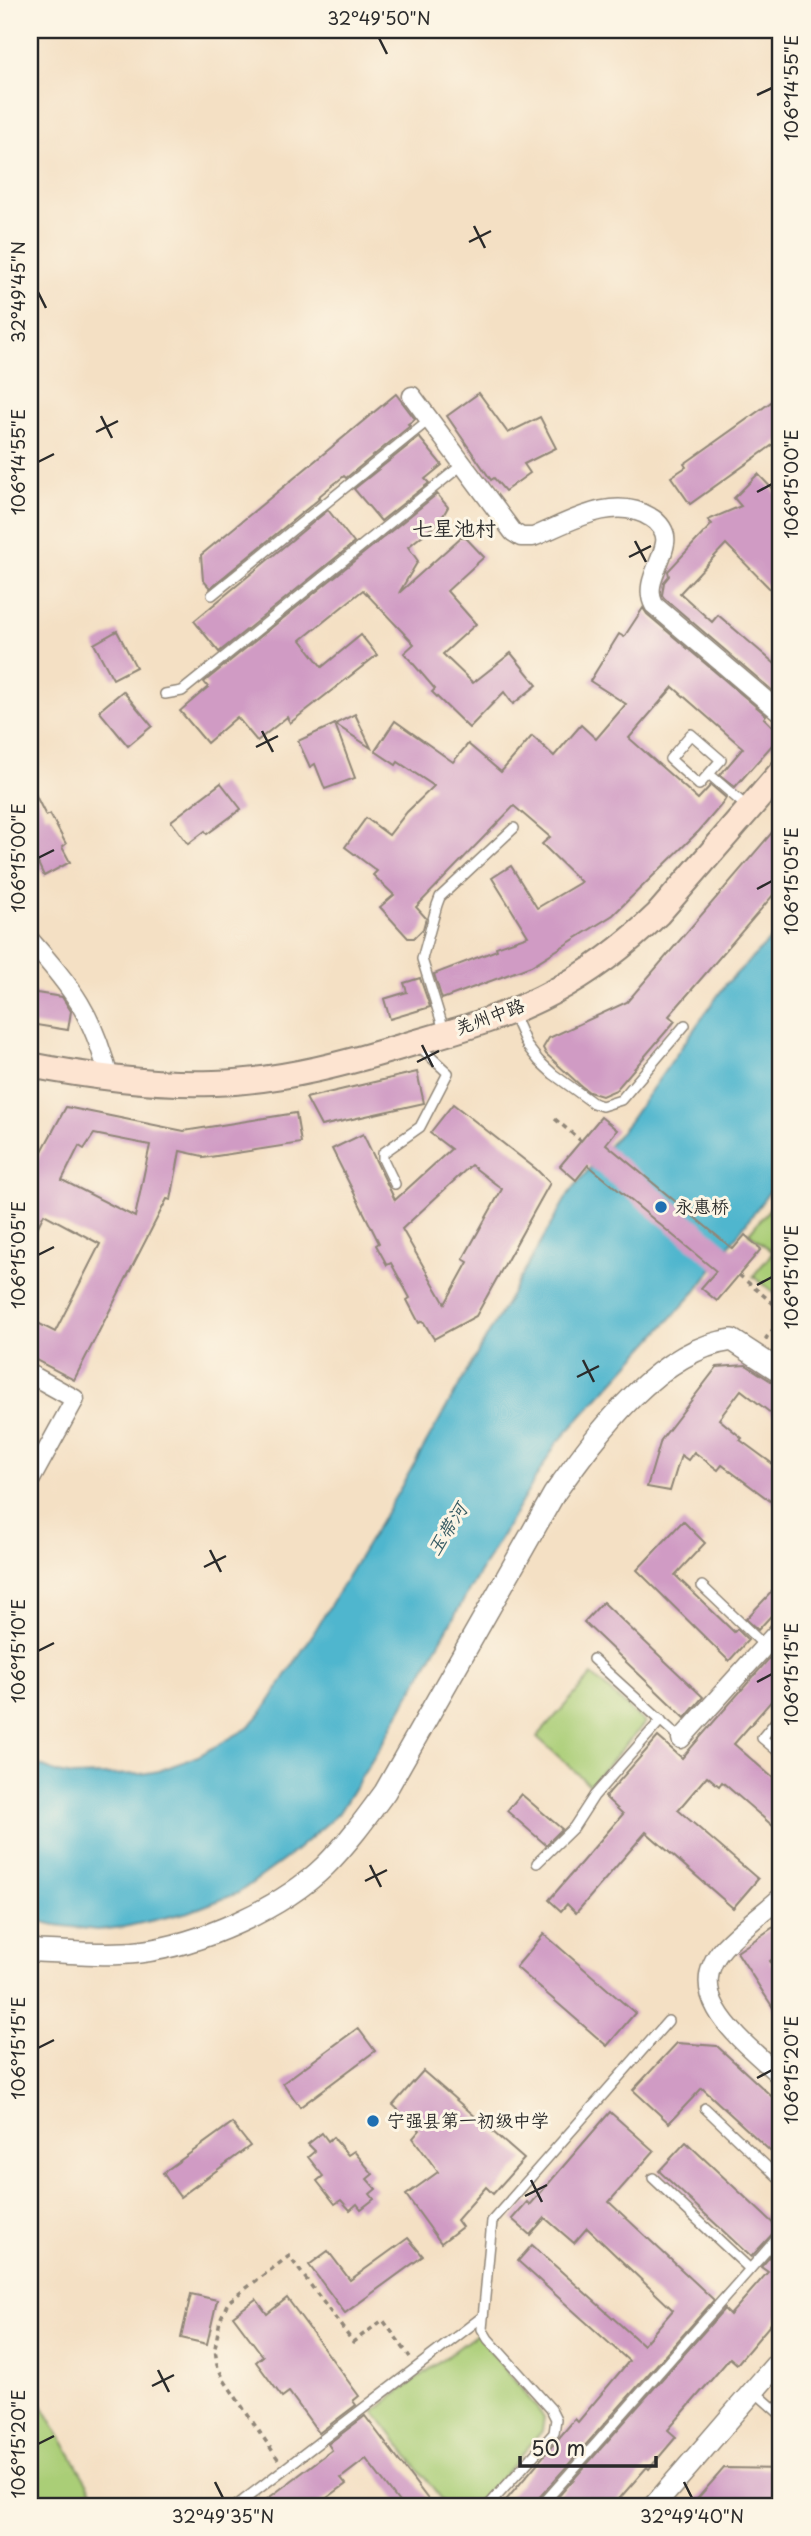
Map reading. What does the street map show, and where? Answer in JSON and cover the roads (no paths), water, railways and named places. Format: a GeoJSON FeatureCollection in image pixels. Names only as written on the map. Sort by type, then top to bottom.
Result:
{"type":"FeatureCollection","features":[{"type":"Feature","properties":{"kind":"main road","name":"羌州中路"},"geometry":{"type":"LineString","coordinates":[[30,1065],[109,1079],[167,1083],[256,1080],[320,1068],[445,1034],[511,1011],[553,992],[620,948],[658,914],[781,772]]}},
{"type":"Feature","properties":{"kind":"street"},"geometry":{"type":"LineString","coordinates":[[412,396],[513,532],[521,537],[533,537],[604,509],[619,507],[642,512],[657,521],[666,542],[650,589],[654,605],[781,713]]}},
{"type":"Feature","properties":{"kind":"street"},"geometry":{"type":"LineString","coordinates":[[30,940],[61,975],[85,1009],[100,1044],[109,1079]]}},
{"type":"Feature","properties":{"kind":"street"},"geometry":{"type":"LineString","coordinates":[[30,1949],[136,1953],[188,1942],[242,1921],[310,1879],[359,1827],[385,1792],[554,1494],[581,1456],[629,1401],[659,1373],[716,1342],[732,1340],[781,1372]]}},
{"type":"Feature","properties":{"kind":"street"},"geometry":{"type":"LineString","coordinates":[[30,1374],[75,1399],[30,1481]]}},
{"type":"Feature","properties":{"kind":"street"},"geometry":{"type":"LineString","coordinates":[[681,1739],[781,1628]]}},
{"type":"Feature","properties":{"kind":"street"},"geometry":{"type":"LineString","coordinates":[[781,1897],[723,1948],[710,1966],[707,1988],[715,2009],[727,2024],[781,2077]]}},
{"type":"Feature","properties":{"kind":"street"},"geometry":{"type":"LineString","coordinates":[[654,2506],[781,2359]]}},
{"type":"Feature","properties":{"kind":"lane"},"geometry":{"type":"LineString","coordinates":[[212,595],[430,419]]}},
{"type":"Feature","properties":{"kind":"lane"},"geometry":{"type":"LineString","coordinates":[[165,694],[182,691],[463,464]]}},
{"type":"Feature","properties":{"kind":"lane"},"geometry":{"type":"LineString","coordinates":[[691,734],[721,760],[709,774],[699,785],[670,759],[691,734]]}},
{"type":"Feature","properties":{"kind":"lane"},"geometry":{"type":"LineString","coordinates":[[709,774],[750,809]]}},
{"type":"Feature","properties":{"kind":"lane"},"geometry":{"type":"LineString","coordinates":[[445,1034],[422,959],[437,905],[440,897],[514,828]]}},
{"type":"Feature","properties":{"kind":"lane"},"geometry":{"type":"LineString","coordinates":[[511,1011],[527,1046],[539,1061],[593,1103],[602,1106],[621,1100],[685,1025]]}},
{"type":"Feature","properties":{"kind":"lane"},"geometry":{"type":"LineString","coordinates":[[395,1184],[383,1153],[420,1127],[448,1073],[415,1042]]}},
{"type":"Feature","properties":{"kind":"lane"},"geometry":{"type":"LineString","coordinates":[[702,1586],[765,1646]]}},
{"type":"Feature","properties":{"kind":"lane"},"geometry":{"type":"LineString","coordinates":[[593,1659],[681,1739]]}},
{"type":"Feature","properties":{"kind":"lane"},"geometry":{"type":"LineString","coordinates":[[781,1715],[762,1738],[781,1755]]}},
{"type":"Feature","properties":{"kind":"lane"},"geometry":{"type":"LineString","coordinates":[[537,1863],[574,1827],[594,1796],[660,1720]]}},
{"type":"Feature","properties":{"kind":"lane"},"geometry":{"type":"LineString","coordinates":[[488,2506],[554,2433],[556,2419],[551,2409],[482,2329],[492,2221],[668,2021]]}},
{"type":"Feature","properties":{"kind":"lane"},"geometry":{"type":"LineString","coordinates":[[705,2108],[781,2180]]}},
{"type":"Feature","properties":{"kind":"lane"},"geometry":{"type":"LineString","coordinates":[[653,2178],[750,2269]]}},
{"type":"Feature","properties":{"kind":"lane"},"geometry":{"type":"LineString","coordinates":[[541,2506],[781,2234]]}},
{"type":"Feature","properties":{"kind":"lane"},"geometry":{"type":"LineString","coordinates":[[236,2506],[482,2317]]}},
{"type":"Feature","properties":{"kind":"lane"},"geometry":{"type":"LineString","coordinates":[[753,2391],[781,2415]]}},
{"type":"Feature","properties":{"kind":"water","name":"玉带河"},"geometry":{"type":"Polygon","coordinates":[[[781,929],[781,1176],[696,1291],[556,1444],[376,1754],[338,1814],[288,1857],[238,1893],[189,1912],[124,1927],[97,1930],[30,1919],[30,1761],[57,1773],[72,1776],[141,1774],[159,1771],[198,1756],[248,1728],[263,1711],[313,1634],[397,1494],[569,1193],[628,1123],[726,984],[781,929]]]}},
{"type":"Feature","properties":{"kind":"place","name":"永惠桥"},"geometry":{"type":"Point","coordinates":[661,1207]}},
{"type":"Feature","properties":{"kind":"place","name":"宁强县第一初级中学"},"geometry":{"type":"Point","coordinates":[373,2121]}},
{"type":"Feature","properties":{"kind":"district","name":"七星池村"},"geometry":{"type":"Point","coordinates":[454,529]}}]}
